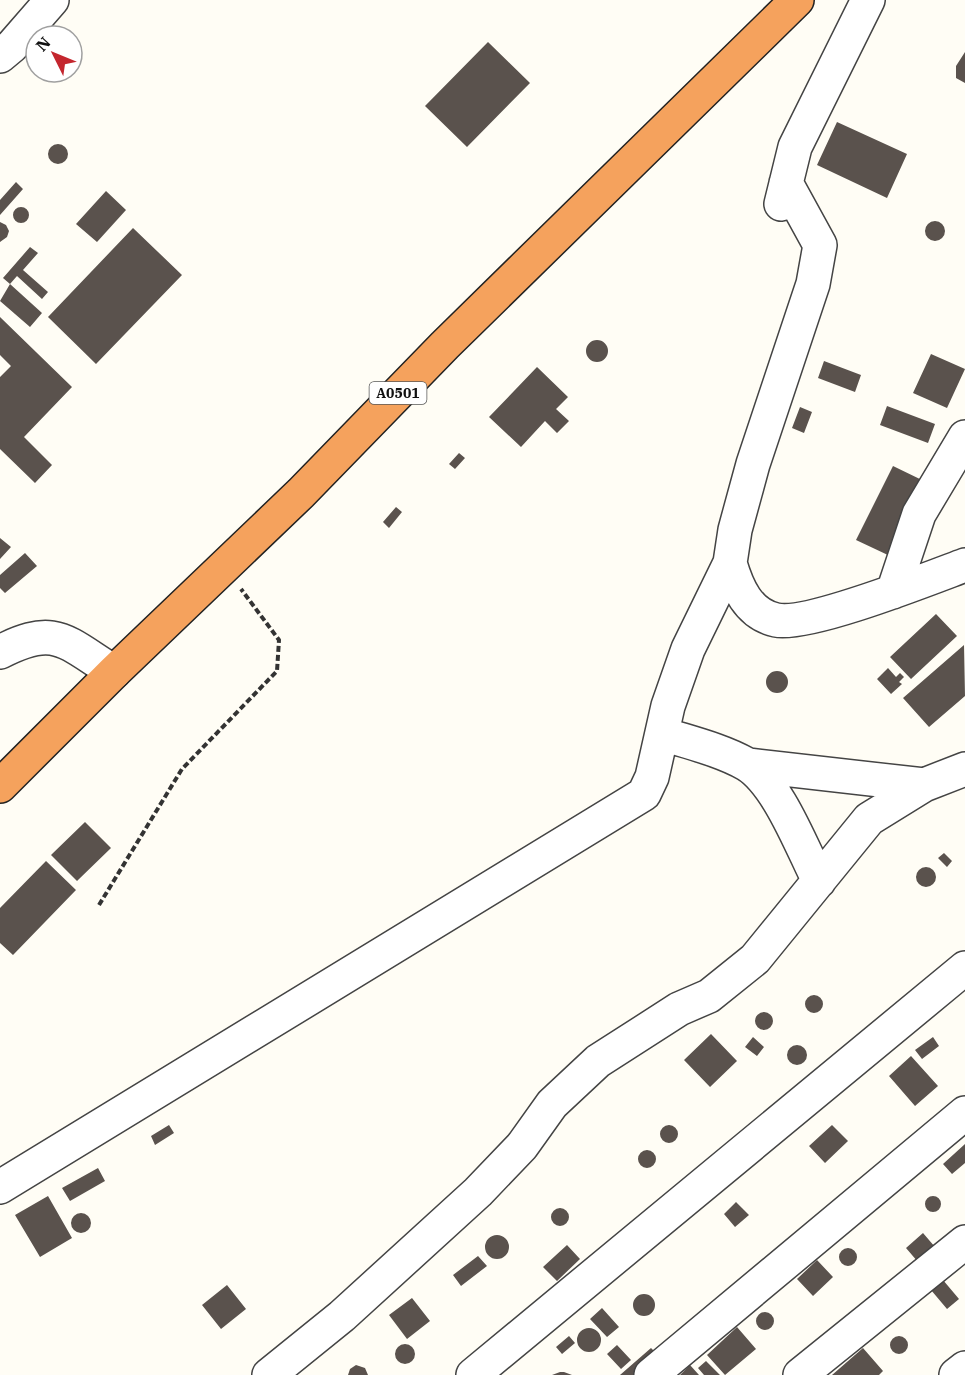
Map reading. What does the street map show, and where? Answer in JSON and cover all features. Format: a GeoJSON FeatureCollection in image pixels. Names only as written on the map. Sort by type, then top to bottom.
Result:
{"type":"FeatureCollection","features":[{"type":"Feature","properties":{"kind":"highway","name":"A0501"},"geometry":{"type":"LineString","coordinates":[[0,786],[114,672],[301,493],[445,345],[797,0]]}},
{"type":"Feature","properties":{"kind":"street"},"geometry":{"type":"LineString","coordinates":[[0,56],[12,46],[52,0]]}},
{"type":"Feature","properties":{"kind":"street"},"geometry":{"type":"LineString","coordinates":[[0,1187],[644,794],[652,777],[668,706],[688,649],[730,563],[735,530],[753,464],[813,285],[820,245],[782,198],[795,147],[868,0]]}},
{"type":"Feature","properties":{"kind":"street"},"geometry":{"type":"LineString","coordinates":[[893,592],[919,514],[965,437]]}},
{"type":"Feature","properties":{"kind":"street"},"geometry":{"type":"LineString","coordinates":[[730,563],[739,591],[753,607],[776,620],[808,617],[893,592],[965,565]]}},
{"type":"Feature","properties":{"kind":"street"},"geometry":{"type":"LineString","coordinates":[[0,652],[26,639],[56,636],[114,672]]}},
{"type":"Feature","properties":{"kind":"street"},"geometry":{"type":"LineString","coordinates":[[663,734],[708,748],[748,765],[924,785]]}},
{"type":"Feature","properties":{"kind":"street"},"geometry":{"type":"LineString","coordinates":[[748,765],[772,790],[819,881]]}},
{"type":"Feature","properties":{"kind":"street"},"geometry":{"type":"LineString","coordinates":[[269,1375],[342,1316],[478,1192],[522,1146],[552,1104],[598,1061],[679,1010],[709,996],[754,959],[868,819],[924,785],[965,770]]}},
{"type":"Feature","properties":{"kind":"street"},"geometry":{"type":"LineString","coordinates":[[473,1375],[965,968]]}},
{"type":"Feature","properties":{"kind":"street"},"geometry":{"type":"LineString","coordinates":[[651,1375],[965,1113]]}},
{"type":"Feature","properties":{"kind":"street"},"geometry":{"type":"LineString","coordinates":[[800,1375],[965,1242]]}},
{"type":"Feature","properties":{"kind":"street"},"geometry":{"type":"LineString","coordinates":[[956,1375],[965,1368]]}},
{"type":"Feature","properties":{"kind":"path"},"geometry":{"type":"LineString","coordinates":[[99,905],[182,769],[277,671],[279,640],[225,567]]}},
{"type":"Feature","properties":{"kind":"building"},"geometry":{"type":"Polygon","coordinates":[[[488,42],[530,83],[467,147],[425,106],[488,42]]]}},
{"type":"Feature","properties":{"kind":"building"},"geometry":{"type":"Polygon","coordinates":[[[965,52],[965,83],[956,78],[956,66],[965,52]]]}},
{"type":"Feature","properties":{"kind":"building"},"geometry":{"type":"Polygon","coordinates":[[[837,122],[907,154],[887,198],[817,165],[837,122]]]}},
{"type":"Feature","properties":{"kind":"building"},"geometry":{"type":"Polygon","coordinates":[[[58,144],[65,147],[68,154],[65,161],[58,164],[51,161],[48,154],[51,147],[58,144]]]}},
{"type":"Feature","properties":{"kind":"building"},"geometry":{"type":"Polygon","coordinates":[[[16,182],[23,189],[0,215],[0,200],[16,182]]]}},
{"type":"Feature","properties":{"kind":"building"},"geometry":{"type":"Polygon","coordinates":[[[106,191],[126,210],[97,242],[76,224],[106,191]]]}},
{"type":"Feature","properties":{"kind":"building"},"geometry":{"type":"Polygon","coordinates":[[[18,207],[24,207],[29,215],[27,221],[18,223],[13,218],[13,212],[18,207]]]}},
{"type":"Feature","properties":{"kind":"building"},"geometry":{"type":"Polygon","coordinates":[[[935,221],[942,224],[945,231],[942,238],[935,241],[928,238],[925,231],[928,224],[935,221]]]}},
{"type":"Feature","properties":{"kind":"building"},"geometry":{"type":"Polygon","coordinates":[[[0,222],[6,225],[9,231],[7,237],[0,242],[0,222]]]}},
{"type":"Feature","properties":{"kind":"building"},"geometry":{"type":"Polygon","coordinates":[[[133,228],[182,275],[96,364],[48,317],[133,228]]]}},
{"type":"Feature","properties":{"kind":"building"},"geometry":{"type":"Polygon","coordinates":[[[30,247],[38,253],[23,270],[48,292],[42,299],[17,276],[10,284],[3,278],[30,247]]]}},
{"type":"Feature","properties":{"kind":"building"},"geometry":{"type":"Polygon","coordinates":[[[10,284],[42,313],[30,327],[0,301],[10,284]]]}},
{"type":"Feature","properties":{"kind":"building"},"geometry":{"type":"Polygon","coordinates":[[[0,317],[72,387],[24,437],[52,465],[35,483],[0,449],[0,377],[11,366],[0,355],[0,317]]]}},
{"type":"Feature","properties":{"kind":"building"},"geometry":{"type":"Polygon","coordinates":[[[597,340],[605,343],[608,351],[605,359],[597,362],[589,359],[586,351],[589,343],[597,340]]]}},
{"type":"Feature","properties":{"kind":"building"},"geometry":{"type":"Polygon","coordinates":[[[931,354],[965,369],[947,408],[913,393],[931,354]]]}},
{"type":"Feature","properties":{"kind":"building"},"geometry":{"type":"Polygon","coordinates":[[[824,361],[861,375],[855,392],[818,378],[824,361]]]}},
{"type":"Feature","properties":{"kind":"building"},"geometry":{"type":"Polygon","coordinates":[[[537,367],[568,397],[556,409],[569,421],[557,433],[545,421],[521,447],[489,417],[537,367]]]}},
{"type":"Feature","properties":{"kind":"building"},"geometry":{"type":"Polygon","coordinates":[[[887,406],[935,424],[928,443],[880,425],[887,406]]]}},
{"type":"Feature","properties":{"kind":"building"},"geometry":{"type":"Polygon","coordinates":[[[800,407],[812,412],[804,433],[792,428],[800,407]]]}},
{"type":"Feature","properties":{"kind":"building"},"geometry":{"type":"Polygon","coordinates":[[[459,453],[465,458],[455,469],[449,464],[459,453]]]}},
{"type":"Feature","properties":{"kind":"building"},"geometry":{"type":"Polygon","coordinates":[[[893,466],[926,482],[890,556],[856,540],[893,466]]]}},
{"type":"Feature","properties":{"kind":"building"},"geometry":{"type":"Polygon","coordinates":[[[396,507],[402,512],[389,528],[383,522],[396,507]]]}},
{"type":"Feature","properties":{"kind":"building"},"geometry":{"type":"Polygon","coordinates":[[[0,538],[11,547],[0,559],[0,538]]]}},
{"type":"Feature","properties":{"kind":"building"},"geometry":{"type":"Polygon","coordinates":[[[25,553],[37,566],[5,593],[0,588],[0,575],[25,553]]]}},
{"type":"Feature","properties":{"kind":"building"},"geometry":{"type":"Polygon","coordinates":[[[936,614],[957,636],[911,679],[890,657],[936,614]]]}},
{"type":"Feature","properties":{"kind":"building"},"geometry":{"type":"Polygon","coordinates":[[[964,645],[965,696],[929,727],[903,698],[964,645]]]}},
{"type":"Feature","properties":{"kind":"building"},"geometry":{"type":"Polygon","coordinates":[[[888,668],[896,677],[900,673],[904,677],[899,682],[902,684],[891,694],[877,679],[888,668]]]}},
{"type":"Feature","properties":{"kind":"building"},"geometry":{"type":"Polygon","coordinates":[[[777,671],[787,678],[788,682],[781,692],[777,693],[767,686],[766,682],[773,672],[777,671]]]}},
{"type":"Feature","properties":{"kind":"building"},"geometry":{"type":"Polygon","coordinates":[[[85,822],[111,848],[77,881],[51,855],[85,822]]]}},
{"type":"Feature","properties":{"kind":"building"},"geometry":{"type":"Polygon","coordinates":[[[944,853],[952,861],[947,867],[938,858],[944,853]]]}},
{"type":"Feature","properties":{"kind":"building"},"geometry":{"type":"Polygon","coordinates":[[[46,861],[76,890],[13,955],[0,943],[0,908],[46,861]]]}},
{"type":"Feature","properties":{"kind":"building"},"geometry":{"type":"Polygon","coordinates":[[[926,867],[933,870],[936,877],[933,884],[926,887],[919,884],[916,877],[919,870],[926,867]]]}},
{"type":"Feature","properties":{"kind":"building"},"geometry":{"type":"Polygon","coordinates":[[[810,995],[818,995],[823,1000],[821,1011],[810,1013],[805,1008],[805,1000],[810,995]]]}},
{"type":"Feature","properties":{"kind":"building"},"geometry":{"type":"Polygon","coordinates":[[[764,1012],[770,1015],[773,1021],[770,1027],[764,1030],[758,1027],[755,1021],[758,1015],[764,1012]]]}},
{"type":"Feature","properties":{"kind":"building"},"geometry":{"type":"Polygon","coordinates":[[[711,1034],[737,1061],[710,1087],[684,1060],[711,1034]]]}},
{"type":"Feature","properties":{"kind":"building"},"geometry":{"type":"Polygon","coordinates":[[[753,1037],[764,1047],[757,1056],[745,1047],[753,1037]]]}},
{"type":"Feature","properties":{"kind":"building"},"geometry":{"type":"Polygon","coordinates":[[[933,1037],[939,1046],[922,1059],[915,1050],[933,1037]]]}},
{"type":"Feature","properties":{"kind":"building"},"geometry":{"type":"Polygon","coordinates":[[[797,1045],[804,1048],[807,1055],[804,1062],[797,1065],[790,1062],[787,1055],[790,1048],[797,1045]]]}},
{"type":"Feature","properties":{"kind":"building"},"geometry":{"type":"Polygon","coordinates":[[[911,1056],[938,1086],[915,1106],[889,1076],[911,1056]]]}},
{"type":"Feature","properties":{"kind":"building"},"geometry":{"type":"Polygon","coordinates":[[[169,1125],[174,1133],[155,1145],[151,1136],[169,1125]]]}},
{"type":"Feature","properties":{"kind":"building"},"geometry":{"type":"Polygon","coordinates":[[[669,1125],[675,1128],[678,1134],[675,1140],[669,1143],[663,1140],[660,1134],[663,1128],[669,1125]]]}},
{"type":"Feature","properties":{"kind":"building"},"geometry":{"type":"Polygon","coordinates":[[[832,1125],[848,1141],[825,1163],[809,1146],[832,1125]]]}},
{"type":"Feature","properties":{"kind":"building"},"geometry":{"type":"Polygon","coordinates":[[[965,1144],[965,1163],[952,1174],[943,1164],[965,1144]]]}},
{"type":"Feature","properties":{"kind":"building"},"geometry":{"type":"Polygon","coordinates":[[[647,1150],[653,1153],[656,1159],[653,1165],[647,1168],[641,1165],[638,1159],[641,1153],[647,1150]]]}},
{"type":"Feature","properties":{"kind":"building"},"geometry":{"type":"Polygon","coordinates":[[[98,1168],[105,1181],[70,1201],[62,1188],[98,1168]]]}},
{"type":"Feature","properties":{"kind":"building"},"geometry":{"type":"Polygon","coordinates":[[[48,1196],[72,1238],[40,1257],[15,1215],[48,1196]]]}},
{"type":"Feature","properties":{"kind":"building"},"geometry":{"type":"Polygon","coordinates":[[[930,1196],[936,1196],[941,1204],[939,1210],[930,1212],[925,1207],[925,1201],[930,1196]]]}},
{"type":"Feature","properties":{"kind":"building"},"geometry":{"type":"Polygon","coordinates":[[[736,1202],[749,1215],[735,1227],[724,1214],[736,1202]]]}},
{"type":"Feature","properties":{"kind":"building"},"geometry":{"type":"Polygon","coordinates":[[[560,1208],[566,1211],[569,1217],[566,1223],[560,1226],[554,1223],[551,1217],[554,1211],[560,1208]]]}},
{"type":"Feature","properties":{"kind":"building"},"geometry":{"type":"Polygon","coordinates":[[[77,1213],[85,1213],[91,1219],[91,1227],[85,1233],[77,1233],[71,1227],[71,1219],[77,1213]]]}},
{"type":"Feature","properties":{"kind":"building"},"geometry":{"type":"Polygon","coordinates":[[[923,1233],[935,1247],[918,1262],[906,1248],[923,1233]]]}},
{"type":"Feature","properties":{"kind":"building"},"geometry":{"type":"Polygon","coordinates":[[[497,1235],[506,1238],[509,1247],[506,1256],[497,1259],[488,1256],[485,1247],[488,1238],[497,1235]]]}},
{"type":"Feature","properties":{"kind":"building"},"geometry":{"type":"Polygon","coordinates":[[[567,1245],[580,1259],[557,1281],[543,1267],[567,1245]]]}},
{"type":"Feature","properties":{"kind":"building"},"geometry":{"type":"Polygon","coordinates":[[[848,1248],[854,1251],[857,1257],[854,1263],[848,1266],[842,1263],[839,1257],[842,1251],[848,1248]]]}},
{"type":"Feature","properties":{"kind":"building"},"geometry":{"type":"Polygon","coordinates":[[[478,1256],[487,1266],[461,1286],[453,1275],[478,1256]]]}},
{"type":"Feature","properties":{"kind":"building"},"geometry":{"type":"Polygon","coordinates":[[[817,1260],[833,1277],[813,1296],[797,1279],[817,1260]]]}},
{"type":"Feature","properties":{"kind":"building"},"geometry":{"type":"Polygon","coordinates":[[[943,1280],[959,1299],[947,1309],[931,1290],[943,1280]]]}},
{"type":"Feature","properties":{"kind":"building"},"geometry":{"type":"Polygon","coordinates":[[[227,1285],[246,1309],[221,1329],[202,1305],[227,1285]]]}},
{"type":"Feature","properties":{"kind":"building"},"geometry":{"type":"Polygon","coordinates":[[[644,1294],[654,1301],[655,1305],[648,1315],[644,1316],[634,1309],[633,1305],[640,1295],[644,1294]]]}},
{"type":"Feature","properties":{"kind":"building"},"geometry":{"type":"Polygon","coordinates":[[[412,1298],[430,1321],[407,1339],[389,1315],[412,1298]]]}},
{"type":"Feature","properties":{"kind":"building"},"geometry":{"type":"Polygon","coordinates":[[[602,1308],[619,1327],[607,1337],[590,1319],[602,1308]]]}},
{"type":"Feature","properties":{"kind":"building"},"geometry":{"type":"Polygon","coordinates":[[[761,1312],[769,1312],[774,1317],[772,1328],[761,1330],[756,1325],[756,1317],[761,1312]]]}},
{"type":"Feature","properties":{"kind":"building"},"geometry":{"type":"Polygon","coordinates":[[[737,1327],[756,1349],[725,1375],[707,1355],[737,1327]]]}},
{"type":"Feature","properties":{"kind":"building"},"geometry":{"type":"Polygon","coordinates":[[[589,1328],[598,1331],[601,1340],[598,1349],[589,1352],[580,1349],[577,1340],[580,1331],[589,1328]]]}},
{"type":"Feature","properties":{"kind":"building"},"geometry":{"type":"Polygon","coordinates":[[[569,1336],[575,1343],[562,1354],[556,1347],[569,1336]]]}},
{"type":"Feature","properties":{"kind":"building"},"geometry":{"type":"Polygon","coordinates":[[[895,1336],[903,1336],[908,1341],[906,1352],[895,1354],[890,1349],[890,1341],[895,1336]]]}},
{"type":"Feature","properties":{"kind":"building"},"geometry":{"type":"Polygon","coordinates":[[[401,1344],[409,1344],[415,1350],[415,1358],[409,1364],[401,1364],[395,1358],[395,1350],[401,1344]]]}},
{"type":"Feature","properties":{"kind":"building"},"geometry":{"type":"Polygon","coordinates":[[[617,1345],[631,1360],[621,1369],[607,1354],[617,1345]]]}},
{"type":"Feature","properties":{"kind":"building"},"geometry":{"type":"Polygon","coordinates":[[[651,1348],[659,1356],[637,1375],[620,1375],[651,1348]]]}},
{"type":"Feature","properties":{"kind":"building"},"geometry":{"type":"Polygon","coordinates":[[[863,1348],[883,1371],[879,1375],[832,1375],[863,1348]]]}},
{"type":"Feature","properties":{"kind":"building"},"geometry":{"type":"Polygon","coordinates":[[[706,1361],[720,1375],[704,1375],[698,1368],[706,1361]]]}},
{"type":"Feature","properties":{"kind":"building"},"geometry":{"type":"Polygon","coordinates":[[[356,1365],[365,1368],[368,1375],[348,1375],[350,1369],[356,1365]]]}},
{"type":"Feature","properties":{"kind":"building"},"geometry":{"type":"Polygon","coordinates":[[[690,1365],[699,1375],[680,1375],[690,1365]]]}},
{"type":"Feature","properties":{"kind":"building"},"geometry":{"type":"Polygon","coordinates":[[[560,1372],[572,1375],[552,1375],[560,1372]]]}}]}
